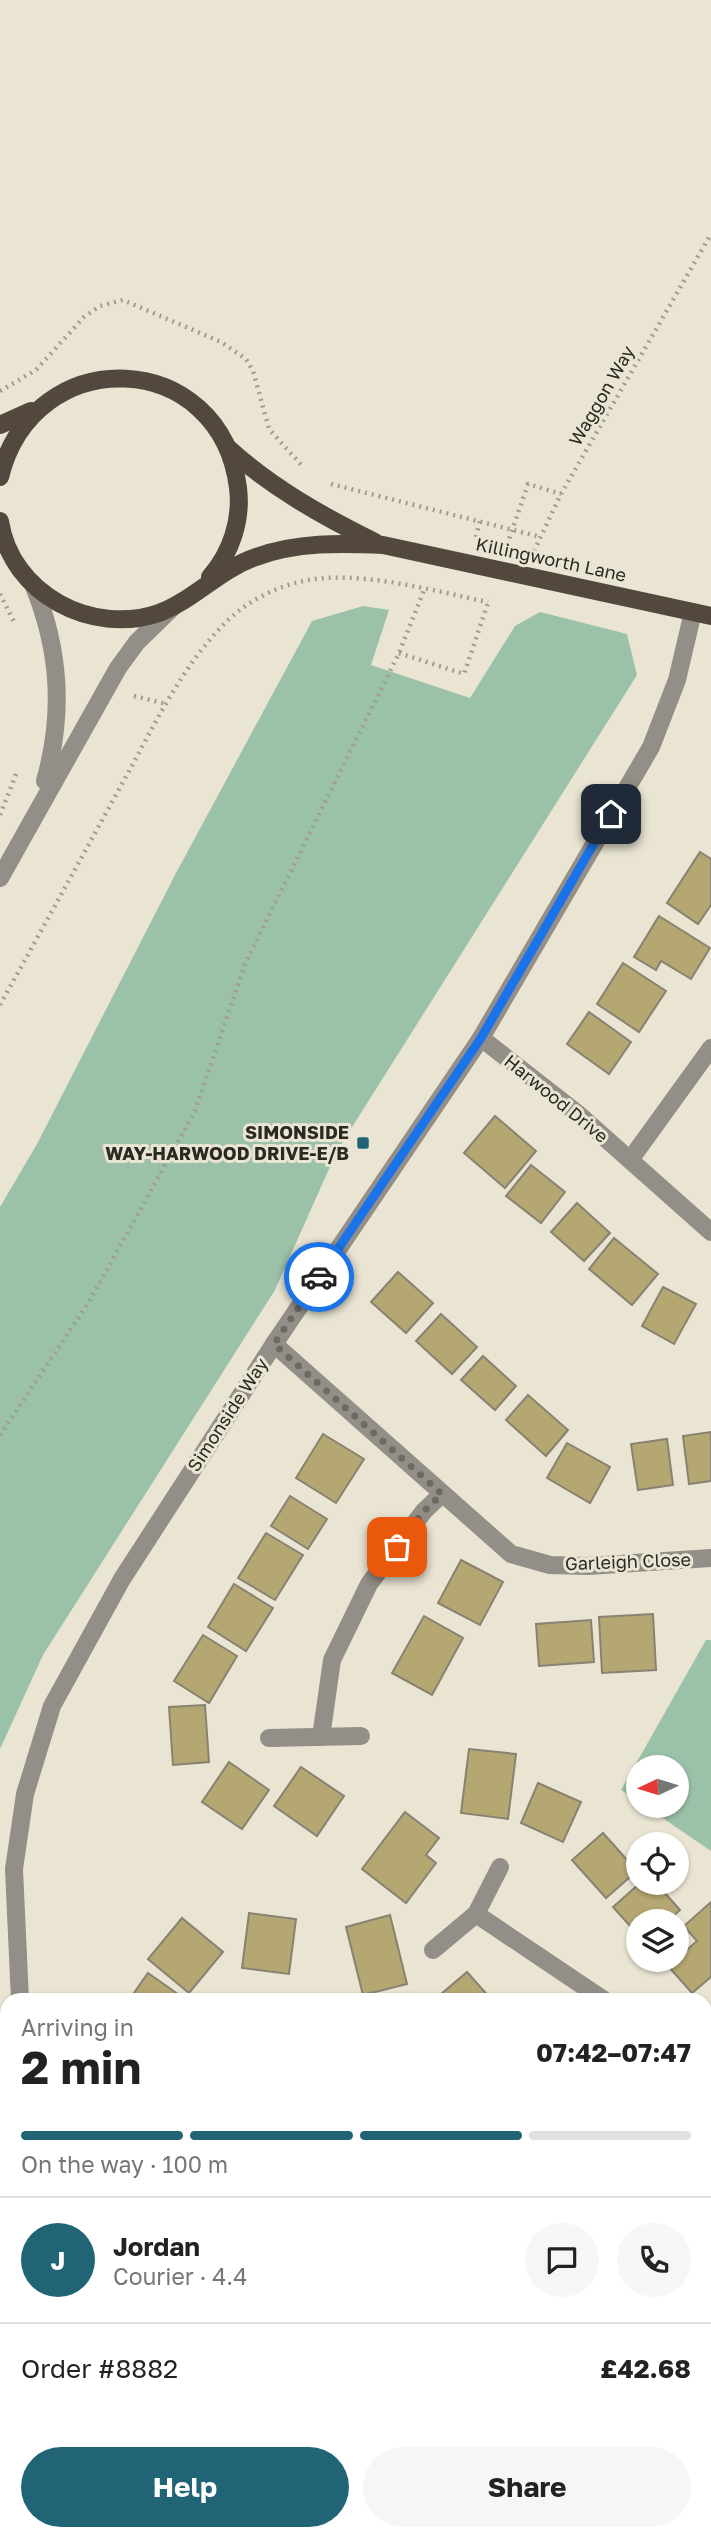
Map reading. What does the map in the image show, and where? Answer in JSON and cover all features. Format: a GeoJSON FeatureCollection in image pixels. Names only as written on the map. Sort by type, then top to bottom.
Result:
{"type":"FeatureCollection","features":[{"type":"Feature","properties":{"kind":"main road"},"geometry":{"type":"LineString","coordinates":[[0,425],[37,408],[70,388],[93,380],[117,377],[165,387],[186,398],[205,414],[228,448],[248,466],[308,506],[383,545]]}},
{"type":"Feature","properties":{"kind":"main road"},"geometry":{"type":"LineString","coordinates":[[0,477],[15,435],[37,408]]}},
{"type":"Feature","properties":{"kind":"main road"},"geometry":{"type":"LineString","coordinates":[[203,585],[218,568],[236,526],[240,503],[228,448]]}},
{"type":"Feature","properties":{"kind":"main road"},"geometry":{"type":"LineString","coordinates":[[0,522],[14,559]]}},
{"type":"Feature","properties":{"kind":"main road"},"geometry":{"type":"LineString","coordinates":[[0,544],[33,584],[55,602],[97,618],[144,617],[173,607],[233,567],[279,550],[341,543],[383,545]]}},
{"type":"Feature","properties":{"kind":"main road","name":"Killingworth Lane"},"geometry":{"type":"LineString","coordinates":[[383,545],[702,614]]}},
{"type":"Feature","properties":{"kind":"street"},"geometry":{"type":"LineString","coordinates":[[33,584],[53,640],[57,676],[58,719],[53,754],[39,805]]}},
{"type":"Feature","properties":{"kind":"street"},"geometry":{"type":"LineString","coordinates":[[0,878],[118,668],[136,642],[173,607]]}},
{"type":"Feature","properties":{"kind":"street","name":"Simonside Way"},"geometry":{"type":"LineString","coordinates":[[20,1993],[14,1869],[25,1794],[52,1706],[122,1579],[274,1344],[481,1038],[651,747],[702,614]]}},
{"type":"Feature","properties":{"kind":"street","name":"Harwood Drive"},"geometry":{"type":"LineString","coordinates":[[481,1038],[577,1113],[711,1232]]}},
{"type":"Feature","properties":{"kind":"street"},"geometry":{"type":"LineString","coordinates":[[630,1160],[711,1048]]}},
{"type":"Feature","properties":{"kind":"street","name":"Garleigh Close"},"geometry":{"type":"LineString","coordinates":[[274,1344],[511,1553],[550,1565],[600,1566],[711,1558]]}},
{"type":"Feature","properties":{"kind":"street"},"geometry":{"type":"LineString","coordinates":[[321,1737],[332,1660],[369,1584],[424,1511],[442,1494]]}},
{"type":"Feature","properties":{"kind":"street"},"geometry":{"type":"LineString","coordinates":[[269,1738],[361,1736]]}},
{"type":"Feature","properties":{"kind":"street"},"geometry":{"type":"LineString","coordinates":[[433,1950],[476,1914],[500,1867]]}},
{"type":"Feature","properties":{"kind":"street"},"geometry":{"type":"LineString","coordinates":[[476,1914],[594,1993]]}},
{"type":"Feature","properties":{"kind":"path","name":"Waggon Way"},"geometry":{"type":"LineString","coordinates":[[523,575],[561,494],[711,234]]}},
{"type":"Feature","properties":{"kind":"path"},"geometry":{"type":"LineString","coordinates":[[0,391],[36,370],[92,311],[123,300],[144,306],[221,342],[246,359],[253,371],[269,429],[291,456],[308,471]]}},
{"type":"Feature","properties":{"kind":"path"},"geometry":{"type":"LineString","coordinates":[[326,482],[541,537]]}},
{"type":"Feature","properties":{"kind":"path"},"geometry":{"type":"LineString","coordinates":[[512,529],[528,484],[561,494]]}},
{"type":"Feature","properties":{"kind":"path"},"geometry":{"type":"LineString","coordinates":[[0,1005],[173,693],[193,662],[228,620],[247,606],[283,587],[321,578],[365,580],[488,602],[464,674],[399,653]]}},
{"type":"Feature","properties":{"kind":"path"},"geometry":{"type":"LineString","coordinates":[[0,1435],[89,1302],[195,1111],[245,964],[399,653],[424,590]]}},
{"type":"Feature","properties":{"kind":"path"},"geometry":{"type":"LineString","coordinates":[[0,816],[20,762]]}},
{"type":"Feature","properties":{"kind":"green space"},"geometry":{"type":"Polygon","coordinates":[[[363,606],[389,610],[371,665],[470,698],[515,626],[540,612],[627,634],[637,675],[337,1151],[275,1290],[43,1655],[0,1749],[0,1207],[37,1144],[175,875],[312,621],[363,606]]]}},
{"type":"Feature","properties":{"kind":"green space"},"geometry":{"type":"Polygon","coordinates":[[[706,1640],[711,1640],[711,1851],[689,1836],[689,1832],[683,1832],[663,1818],[690,1818],[690,1755],[641,1755],[706,1640]]]}},
{"type":"Feature","properties":{"kind":"building"},"geometry":{"type":"Polygon","coordinates":[[[700,852],[711,859],[711,905],[698,924],[667,903],[700,852]]]}},
{"type":"Feature","properties":{"kind":"building"},"geometry":{"type":"Polygon","coordinates":[[[659,916],[710,948],[691,979],[661,961],[656,970],[634,957],[659,916]]]}},
{"type":"Feature","properties":{"kind":"building"},"geometry":{"type":"Polygon","coordinates":[[[623,963],[666,991],[639,1032],[597,1004],[623,963]]]}},
{"type":"Feature","properties":{"kind":"building"},"geometry":{"type":"Polygon","coordinates":[[[589,1012],[631,1042],[609,1074],[567,1044],[589,1012]]]}},
{"type":"Feature","properties":{"kind":"building"},"geometry":{"type":"Polygon","coordinates":[[[495,1116],[536,1151],[505,1188],[464,1153],[495,1116]]]}},
{"type":"Feature","properties":{"kind":"building"},"geometry":{"type":"Polygon","coordinates":[[[531,1165],[565,1192],[541,1223],[506,1196],[531,1165]]]}},
{"type":"Feature","properties":{"kind":"building"},"geometry":{"type":"Polygon","coordinates":[[[577,1203],[610,1233],[584,1261],[551,1232],[577,1203]]]}},
{"type":"Feature","properties":{"kind":"building"},"geometry":{"type":"Polygon","coordinates":[[[614,1238],[658,1274],[632,1305],[589,1269],[614,1238]]]}},
{"type":"Feature","properties":{"kind":"building"},"geometry":{"type":"Polygon","coordinates":[[[398,1272],[433,1303],[406,1333],[371,1302],[398,1272]]]}},
{"type":"Feature","properties":{"kind":"building"},"geometry":{"type":"Polygon","coordinates":[[[663,1287],[696,1304],[674,1344],[642,1326],[663,1287]]]}},
{"type":"Feature","properties":{"kind":"building"},"geometry":{"type":"Polygon","coordinates":[[[441,1314],[477,1347],[452,1374],[416,1341],[441,1314]]]}},
{"type":"Feature","properties":{"kind":"building"},"geometry":{"type":"Polygon","coordinates":[[[483,1356],[516,1386],[495,1410],[461,1380],[483,1356]]]}},
{"type":"Feature","properties":{"kind":"building"},"geometry":{"type":"Polygon","coordinates":[[[528,1395],[568,1430],[546,1456],[506,1420],[528,1395]]]}},
{"type":"Feature","properties":{"kind":"building"},"geometry":{"type":"Polygon","coordinates":[[[711,1432],[711,1481],[689,1484],[683,1436],[711,1432]]]}},
{"type":"Feature","properties":{"kind":"building"},"geometry":{"type":"Polygon","coordinates":[[[323,1434],[364,1459],[336,1503],[296,1478],[323,1434]]]}},
{"type":"Feature","properties":{"kind":"building"},"geometry":{"type":"Polygon","coordinates":[[[667,1439],[673,1485],[638,1490],[631,1444],[667,1439]]]}},
{"type":"Feature","properties":{"kind":"building"},"geometry":{"type":"Polygon","coordinates":[[[567,1443],[610,1467],[590,1503],[547,1478],[567,1443]]]}},
{"type":"Feature","properties":{"kind":"building"},"geometry":{"type":"Polygon","coordinates":[[[290,1496],[327,1519],[308,1549],[271,1526],[290,1496]]]}},
{"type":"Feature","properties":{"kind":"building"},"geometry":{"type":"Polygon","coordinates":[[[266,1533],[303,1555],[275,1600],[238,1578],[266,1533]]]}},
{"type":"Feature","properties":{"kind":"building"},"geometry":{"type":"Polygon","coordinates":[[[461,1560],[503,1582],[480,1625],[438,1603],[461,1560]]]}},
{"type":"Feature","properties":{"kind":"building"},"geometry":{"type":"Polygon","coordinates":[[[234,1584],[273,1608],[246,1651],[208,1627],[234,1584]]]}},
{"type":"Feature","properties":{"kind":"building"},"geometry":{"type":"Polygon","coordinates":[[[653,1614],[656,1670],[602,1673],[599,1617],[653,1614]]]}},
{"type":"Feature","properties":{"kind":"building"},"geometry":{"type":"Polygon","coordinates":[[[424,1616],[463,1638],[432,1695],[392,1673],[424,1616]]]}},
{"type":"Feature","properties":{"kind":"building"},"geometry":{"type":"Polygon","coordinates":[[[591,1620],[594,1662],[539,1666],[536,1624],[591,1620]]]}},
{"type":"Feature","properties":{"kind":"building"},"geometry":{"type":"Polygon","coordinates":[[[203,1635],[237,1656],[209,1703],[174,1681],[203,1635]]]}},
{"type":"Feature","properties":{"kind":"building"},"geometry":{"type":"Polygon","coordinates":[[[205,1705],[209,1762],[173,1765],[169,1707],[205,1705]]]}},
{"type":"Feature","properties":{"kind":"building"},"geometry":{"type":"Polygon","coordinates":[[[469,1749],[516,1754],[508,1819],[461,1813],[469,1749]]]}},
{"type":"Feature","properties":{"kind":"building"},"geometry":{"type":"Polygon","coordinates":[[[229,1762],[269,1790],[242,1829],[202,1802],[229,1762]]]}},
{"type":"Feature","properties":{"kind":"building"},"geometry":{"type":"Polygon","coordinates":[[[301,1767],[344,1796],[317,1836],[274,1806],[301,1767]]]}},
{"type":"Feature","properties":{"kind":"building"},"geometry":{"type":"Polygon","coordinates":[[[538,1783],[581,1802],[563,1842],[521,1823],[538,1783]]]}},
{"type":"Feature","properties":{"kind":"building"},"geometry":{"type":"Polygon","coordinates":[[[405,1812],[439,1838],[426,1855],[436,1863],[406,1903],[362,1869],[405,1812]]]}},
{"type":"Feature","properties":{"kind":"building"},"geometry":{"type":"Polygon","coordinates":[[[603,1833],[626,1859],[626,1881],[606,1898],[572,1860],[603,1833]]]}},
{"type":"Feature","properties":{"kind":"building"},"geometry":{"type":"Polygon","coordinates":[[[626,1895],[667,1895],[679,1909],[626,1909],[626,1922],[613,1907],[626,1895]]]}},
{"type":"Feature","properties":{"kind":"building"},"geometry":{"type":"Polygon","coordinates":[[[711,1902],[711,1977],[692,1993],[673,1972],[689,1972],[689,1948],[697,1941],[689,1932],[689,1922],[711,1902]]]}},
{"type":"Feature","properties":{"kind":"building"},"geometry":{"type":"Polygon","coordinates":[[[249,1913],[296,1919],[289,1974],[242,1968],[249,1913]]]}},
{"type":"Feature","properties":{"kind":"building"},"geometry":{"type":"Polygon","coordinates":[[[390,1915],[407,1984],[362,1993],[346,1927],[390,1915]]]}},
{"type":"Feature","properties":{"kind":"building"},"geometry":{"type":"Polygon","coordinates":[[[182,1918],[223,1952],[189,1993],[148,1959],[182,1918]]]}},
{"type":"Feature","properties":{"kind":"building"},"geometry":{"type":"Polygon","coordinates":[[[467,1972],[486,1993],[442,1993],[467,1972]]]}},
{"type":"Feature","properties":{"kind":"building"},"geometry":{"type":"Polygon","coordinates":[[[148,1973],[176,1993],[134,1993],[148,1973]]]}},
{"type":"Feature","properties":{"kind":"way so far"},"geometry":{"type":"LineString","coordinates":[[319,1277],[274,1344],[442,1494],[424,1511],[397,1547]]}},
{"type":"Feature","properties":{"kind":"place","name":"SIMONSIDE WAY-HARWOOD DRIVE-E/B"},"geometry":{"type":"Point","coordinates":[363,1143]}},
{"type":"Feature","properties":{"kind":"route"},"geometry":{"type":"LineString","coordinates":[[319,1277],[481,1038],[611,814]]}}]}
